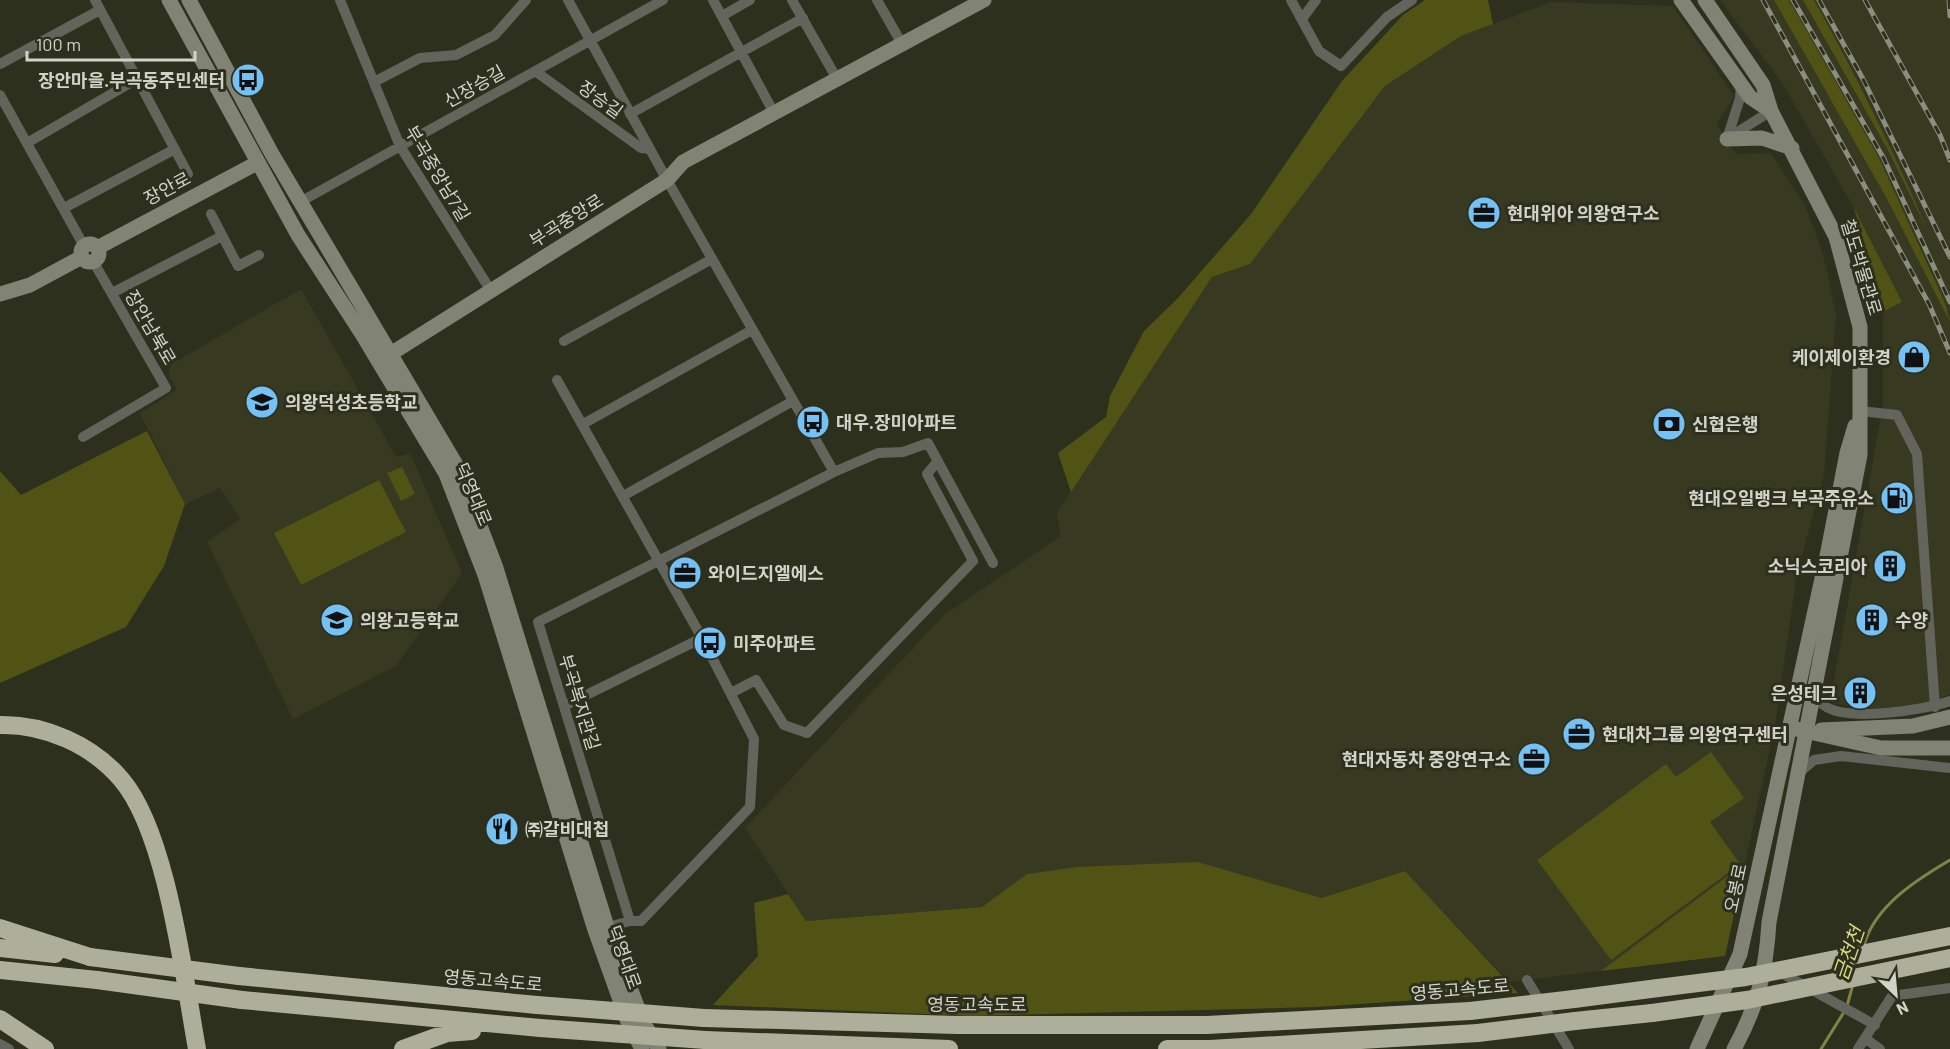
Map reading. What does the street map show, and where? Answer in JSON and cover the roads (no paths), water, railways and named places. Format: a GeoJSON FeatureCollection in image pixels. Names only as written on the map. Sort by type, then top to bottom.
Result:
{"type":"FeatureCollection","features":[{"type":"Feature","properties":{"kind":"highway"},"geometry":{"type":"LineString","coordinates":[[0,725],[39,730],[59,736],[92,751],[122,780],[145,821],[156,854],[175,925],[197,1049]]}},
{"type":"Feature","properties":{"kind":"highway"},"geometry":{"type":"LineString","coordinates":[[0,736],[49,742],[88,762],[115,788],[135,826],[146,857],[164,926],[187,1049]]}},
{"type":"Feature","properties":{"kind":"highway"},"geometry":{"type":"LineString","coordinates":[[0,928],[90,957]]}},
{"type":"Feature","properties":{"kind":"highway","name":"영동고속도로"},"geometry":{"type":"LineString","coordinates":[[0,948],[239,976],[537,1005],[704,1018],[957,1025],[1207,1025],[1470,1011],[1574,999],[1758,974],[1950,936]]}},
{"type":"Feature","properties":{"kind":"highway"},"geometry":{"type":"LineString","coordinates":[[1167,1049],[1210,1049],[1478,1033],[1652,1013],[1747,1000],[1950,957]]}},
{"type":"Feature","properties":{"kind":"highway"},"geometry":{"type":"LineString","coordinates":[[0,970],[97,980],[242,1000],[540,1028],[705,1040],[949,1049]]}},
{"type":"Feature","properties":{"kind":"highway"},"geometry":{"type":"LineString","coordinates":[[0,1019],[45,1049]]}},
{"type":"Feature","properties":{"kind":"highway"},"geometry":{"type":"LineString","coordinates":[[403,1049],[447,1033],[540,1028]]}},
{"type":"Feature","properties":{"kind":"street"},"geometry":{"type":"LineString","coordinates":[[95,0],[188,174]]}},
{"type":"Feature","properties":{"kind":"street","name":"덕영대로"},"geometry":{"type":"LineString","coordinates":[[169,0],[256,163],[298,235],[385,357],[458,468],[496,568],[628,1022],[642,1049]]}},
{"type":"Feature","properties":{"kind":"street","name":"덕영대로"},"geometry":{"type":"LineString","coordinates":[[189,0],[385,357]]}},
{"type":"Feature","properties":{"kind":"street","name":"부곡중앙남7길"},"geometry":{"type":"LineString","coordinates":[[340,0],[400,146],[491,291]]}},
{"type":"Feature","properties":{"kind":"street"},"geometry":{"type":"LineString","coordinates":[[374,82],[420,58],[456,55],[495,34],[526,0]]}},
{"type":"Feature","properties":{"kind":"street","name":"장승길"},"geometry":{"type":"LineString","coordinates":[[568,0],[667,180]]}},
{"type":"Feature","properties":{"kind":"street","name":"신장승길"},"geometry":{"type":"LineString","coordinates":[[300,202],[663,0]]}},
{"type":"Feature","properties":{"kind":"street"},"geometry":{"type":"LineString","coordinates":[[713,0],[774,113]]}},
{"type":"Feature","properties":{"kind":"street"},"geometry":{"type":"LineString","coordinates":[[722,16],[750,0]]}},
{"type":"Feature","properties":{"kind":"street"},"geometry":{"type":"LineString","coordinates":[[792,0],[837,80]]}},
{"type":"Feature","properties":{"kind":"street"},"geometry":{"type":"LineString","coordinates":[[877,0],[902,44]]}},
{"type":"Feature","properties":{"kind":"street","name":"부곡중앙로"},"geometry":{"type":"LineString","coordinates":[[385,357],[667,180],[683,162],[902,44],[962,5],[984,0]]}},
{"type":"Feature","properties":{"kind":"street"},"geometry":{"type":"LineString","coordinates":[[1291,0],[1320,51],[1341,66],[1387,17],[1412,0]]}},
{"type":"Feature","properties":{"kind":"street"},"geometry":{"type":"LineString","coordinates":[[1302,19],[1316,0]]}},
{"type":"Feature","properties":{"kind":"street","name":"철도박물관로"},"geometry":{"type":"LineString","coordinates":[[1681,0],[1750,97],[1771,111]]}},
{"type":"Feature","properties":{"kind":"street","name":"철도박물관로"},"geometry":{"type":"LineString","coordinates":[[1705,0],[1763,85],[1771,111],[1836,237],[1860,327],[1860,455],[1806,730]]}},
{"type":"Feature","properties":{"kind":"street"},"geometry":{"type":"LineString","coordinates":[[0,64],[100,10]]}},
{"type":"Feature","properties":{"kind":"street"},"geometry":{"type":"LineString","coordinates":[[630,114],[803,18]]}},
{"type":"Feature","properties":{"kind":"street","name":"장승길"},"geometry":{"type":"LineString","coordinates":[[535,71],[641,148],[650,149]]}},
{"type":"Feature","properties":{"kind":"street"},"geometry":{"type":"LineString","coordinates":[[27,143],[137,80]]}},
{"type":"Feature","properties":{"kind":"street"},"geometry":{"type":"LineString","coordinates":[[1726,139],[1741,84]]}},
{"type":"Feature","properties":{"kind":"street","name":"장안남북로"},"geometry":{"type":"LineString","coordinates":[[0,95],[166,388],[83,436]]}},
{"type":"Feature","properties":{"kind":"street"},"geometry":{"type":"LineString","coordinates":[[1726,139],[1771,111]]}},
{"type":"Feature","properties":{"kind":"street"},"geometry":{"type":"LineString","coordinates":[[1726,139],[1762,138],[1792,148]]}},
{"type":"Feature","properties":{"kind":"street"},"geometry":{"type":"LineString","coordinates":[[64,208],[175,149]]}},
{"type":"Feature","properties":{"kind":"street","name":"장안로"},"geometry":{"type":"LineString","coordinates":[[0,294],[30,285],[256,163]]}},
{"type":"Feature","properties":{"kind":"street"},"geometry":{"type":"LineString","coordinates":[[667,180],[834,472]]}},
{"type":"Feature","properties":{"kind":"street"},"geometry":{"type":"LineString","coordinates":[[211,214],[238,266],[259,255]]}},
{"type":"Feature","properties":{"kind":"street"},"geometry":{"type":"LineString","coordinates":[[112,293],[222,236]]}},
{"type":"Feature","properties":{"kind":"street"},"geometry":{"type":"LineString","coordinates":[[564,341],[712,259]]}},
{"type":"Feature","properties":{"kind":"street"},"geometry":{"type":"LineString","coordinates":[[583,424],[752,330]]}},
{"type":"Feature","properties":{"kind":"street"},"geometry":{"type":"LineString","coordinates":[[557,380],[702,638],[754,739],[750,807],[641,921],[630,921],[601,929]]}},
{"type":"Feature","properties":{"kind":"street"},"geometry":{"type":"LineString","coordinates":[[623,495],[793,401]]}},
{"type":"Feature","properties":{"kind":"street"},"geometry":{"type":"LineString","coordinates":[[1860,411],[1897,416],[1917,454],[1935,706]]}},
{"type":"Feature","properties":{"kind":"street","name":"철도박물관로"},"geometry":{"type":"LineString","coordinates":[[1789,727],[1847,453],[1860,411]]}},
{"type":"Feature","properties":{"kind":"street"},"geometry":{"type":"LineString","coordinates":[[659,561],[834,472],[878,453],[903,452],[928,443],[993,563]]}},
{"type":"Feature","properties":{"kind":"street"},"geometry":{"type":"LineString","coordinates":[[731,693],[756,680],[784,725],[807,733],[973,561],[927,474],[938,461]]}},
{"type":"Feature","properties":{"kind":"street","name":"부곡복지관길"},"geometry":{"type":"LineString","coordinates":[[630,921],[538,622],[659,561]]}},
{"type":"Feature","properties":{"kind":"street"},"geometry":{"type":"LineString","coordinates":[[564,706],[702,638]]}},
{"type":"Feature","properties":{"kind":"street"},"geometry":{"type":"LineString","coordinates":[[1812,693],[1826,708],[1855,713],[1911,712],[1950,701]]}},
{"type":"Feature","properties":{"kind":"street"},"geometry":{"type":"LineString","coordinates":[[1806,730],[1913,726],[1950,717]]}},
{"type":"Feature","properties":{"kind":"street"},"geometry":{"type":"LineString","coordinates":[[1789,727],[1881,748],[1950,748]]}},
{"type":"Feature","properties":{"kind":"street","name":"오봉로"},"geometry":{"type":"LineString","coordinates":[[1697,1049],[1740,954],[1789,727]]}},
{"type":"Feature","properties":{"kind":"street"},"geometry":{"type":"LineString","coordinates":[[1734,1049],[1751,1016],[1767,965],[1769,922],[1800,772],[1806,730]]}},
{"type":"Feature","properties":{"kind":"street"},"geometry":{"type":"LineString","coordinates":[[1800,772],[1814,760],[1841,756],[1950,768]]}},
{"type":"Feature","properties":{"kind":"street","name":"덕영대로"},"geometry":{"type":"LineString","coordinates":[[601,929],[643,1022],[658,1049]]}},
{"type":"Feature","properties":{"kind":"street"},"geometry":{"type":"LineString","coordinates":[[1767,965],[1875,1025]]}},
{"type":"Feature","properties":{"kind":"street"},"geometry":{"type":"LineString","coordinates":[[1527,980],[1569,1049]]}},
{"type":"Feature","properties":{"kind":"street"},"geometry":{"type":"LineString","coordinates":[[1858,1049],[1892,996],[1950,988]]}},
{"type":"Feature","properties":{"kind":"street"},"geometry":{"type":"LineString","coordinates":[[1866,1038],[1880,1049]]}},
{"type":"Feature","properties":{"kind":"street"},"geometry":{"type":"LineString","coordinates":[[0,1044],[9,1049]]}},
{"type":"Feature","properties":{"kind":"waterway","name":"금천천"},"geometry":{"type":"LineString","coordinates":[[1864,945],[1877,918],[1898,895],[1950,860]]}},
{"type":"Feature","properties":{"kind":"waterway","name":"금천천"},"geometry":{"type":"LineString","coordinates":[[1847,1006],[1853,984]]}},
{"type":"Feature","properties":{"kind":"waterway","name":"금천천"},"geometry":{"type":"LineString","coordinates":[[1821,1049],[1844,1012]]}},
{"type":"Feature","properties":{"kind":"railway"},"geometry":{"type":"LineString","coordinates":[[1763,0],[1929,304],[1950,353]]}},
{"type":"Feature","properties":{"kind":"railway"},"geometry":{"type":"LineString","coordinates":[[1793,0],[1884,159],[1950,302]]}},
{"type":"Feature","properties":{"kind":"railway"},"geometry":{"type":"LineString","coordinates":[[1819,0],[1863,79],[1950,257]]}},
{"type":"Feature","properties":{"kind":"railway"},"geometry":{"type":"LineString","coordinates":[[1865,0],[1940,135],[1950,160]]}},
{"type":"Feature","properties":{"kind":"railway"},"geometry":{"type":"LineString","coordinates":[[1949,0],[1950,16]]}},
{"type":"Feature","properties":{"kind":"place","name":"장안마을.부곡동주민센터"},"geometry":{"type":"Point","coordinates":[248,80]}},
{"type":"Feature","properties":{"kind":"place","name":"현대위아 의왕연구소"},"geometry":{"type":"Point","coordinates":[1484,213]}},
{"type":"Feature","properties":{"kind":"place","name":"케이제이환경"},"geometry":{"type":"Point","coordinates":[1914,357]}},
{"type":"Feature","properties":{"kind":"place","name":"의왕덕성초등학교"},"geometry":{"type":"Point","coordinates":[262,402]}},
{"type":"Feature","properties":{"kind":"place","name":"대우.장미아파트"},"geometry":{"type":"Point","coordinates":[813,422]}},
{"type":"Feature","properties":{"kind":"place","name":"신협은행"},"geometry":{"type":"Point","coordinates":[1669,424]}},
{"type":"Feature","properties":{"kind":"place","name":"현대오일뱅크 부곡주유소"},"geometry":{"type":"Point","coordinates":[1897,498]}},
{"type":"Feature","properties":{"kind":"place","name":"소닉스코리아"},"geometry":{"type":"Point","coordinates":[1890,566]}},
{"type":"Feature","properties":{"kind":"place","name":"와이드지엘에스"},"geometry":{"type":"Point","coordinates":[685,573]}},
{"type":"Feature","properties":{"kind":"place","name":"의왕고등학교"},"geometry":{"type":"Point","coordinates":[337,620]}},
{"type":"Feature","properties":{"kind":"place","name":"수양"},"geometry":{"type":"Point","coordinates":[1872,620]}},
{"type":"Feature","properties":{"kind":"place","name":"미주아파트"},"geometry":{"type":"Point","coordinates":[710,643]}},
{"type":"Feature","properties":{"kind":"place","name":"은성테크"},"geometry":{"type":"Point","coordinates":[1860,693]}},
{"type":"Feature","properties":{"kind":"place","name":"현대차그룹 의왕연구센터"},"geometry":{"type":"Point","coordinates":[1579,734]}},
{"type":"Feature","properties":{"kind":"place","name":"현대자동차 중앙연구소"},"geometry":{"type":"Point","coordinates":[1534,759]}},
{"type":"Feature","properties":{"kind":"place","name":"㈜갈비대첩"},"geometry":{"type":"Point","coordinates":[502,829]}}]}
